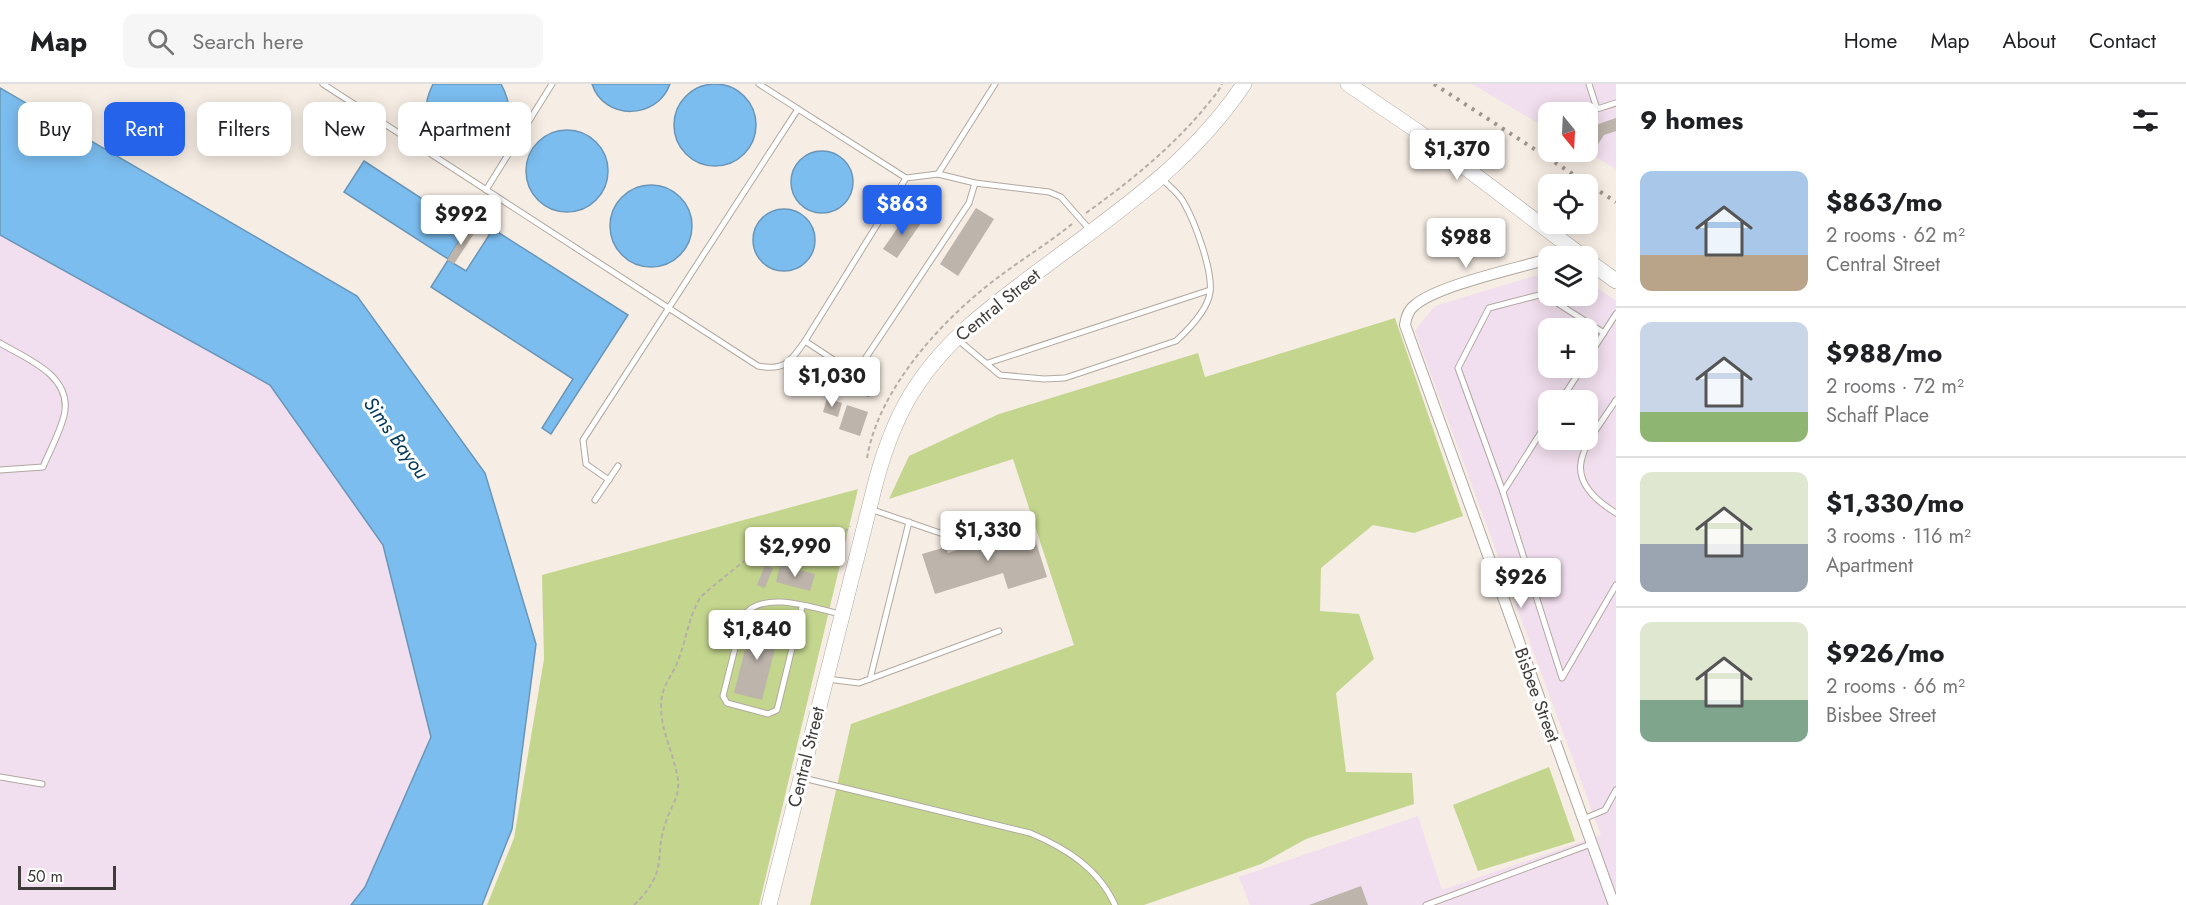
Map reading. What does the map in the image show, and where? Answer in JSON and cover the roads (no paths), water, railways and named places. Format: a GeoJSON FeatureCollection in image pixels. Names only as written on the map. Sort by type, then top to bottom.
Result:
{"type":"FeatureCollection","features":[{"type":"Feature","properties":{"kind":"street","name":"Central Street"},"geometry":{"type":"LineString","coordinates":[[769,905],[884,451],[904,407],[917,385],[956,338],[983,312],[1161,178],[1196,147],[1224,114],[1244,84]]}},
{"type":"Feature","properties":{"kind":"street"},"geometry":{"type":"LineString","coordinates":[[1348,84],[1418,131],[1568,246]]}},
{"type":"Feature","properties":{"kind":"street","name":"Bisbee Street"},"geometry":{"type":"LineString","coordinates":[[1538,262],[1438,292],[1413,306],[1407,315],[1405,325],[1614,905]]}},
{"type":"Feature","properties":{"kind":"street"},"geometry":{"type":"LineString","coordinates":[[1598,268],[1616,281]]}},
{"type":"Feature","properties":{"kind":"lane"},"geometry":{"type":"LineString","coordinates":[[323,84],[758,366],[771,368],[782,366],[792,359],[806,341],[906,178]]}},
{"type":"Feature","properties":{"kind":"lane"},"geometry":{"type":"LineString","coordinates":[[486,190],[552,84]]}},
{"type":"Feature","properties":{"kind":"lane"},"geometry":{"type":"LineString","coordinates":[[759,84],[906,178],[938,174],[975,183],[1049,192],[1061,197],[1091,231]]}},
{"type":"Feature","properties":{"kind":"lane"},"geometry":{"type":"LineString","coordinates":[[938,174],[995,84]]}},
{"type":"Feature","properties":{"kind":"lane"},"geometry":{"type":"LineString","coordinates":[[1589,84],[1597,109],[1616,103]]}},
{"type":"Feature","properties":{"kind":"lane"},"geometry":{"type":"LineString","coordinates":[[609,480],[586,464],[583,440],[798,109]]}},
{"type":"Feature","properties":{"kind":"lane"},"geometry":{"type":"LineString","coordinates":[[956,338],[1000,375],[1065,378],[1176,341],[1189,329],[1210,290],[1210,278],[1185,204],[1161,178]]}},
{"type":"Feature","properties":{"kind":"lane"},"geometry":{"type":"LineString","coordinates":[[868,393],[854,386],[855,374],[969,203],[975,183]]}},
{"type":"Feature","properties":{"kind":"lane"},"geometry":{"type":"LineString","coordinates":[[988,363],[1210,290]]}},
{"type":"Feature","properties":{"kind":"lane"},"geometry":{"type":"LineString","coordinates":[[1604,333],[1543,294],[1489,308],[1458,368],[1503,492],[1562,678],[1616,585]]}},
{"type":"Feature","properties":{"kind":"lane"},"geometry":{"type":"LineString","coordinates":[[1598,342],[1616,314]]}},
{"type":"Feature","properties":{"kind":"lane"},"geometry":{"type":"LineString","coordinates":[[806,341],[855,374]]}},
{"type":"Feature","properties":{"kind":"lane"},"geometry":{"type":"LineString","coordinates":[[0,344],[48,372],[61,386],[65,410],[43,467],[0,470]]}},
{"type":"Feature","properties":{"kind":"lane"},"geometry":{"type":"LineString","coordinates":[[1616,400],[1584,447],[1579,469],[1584,483],[1597,501],[1616,513]]}},
{"type":"Feature","properties":{"kind":"lane"},"geometry":{"type":"LineString","coordinates":[[1503,492],[1538,437]]}},
{"type":"Feature","properties":{"kind":"lane"},"geometry":{"type":"LineString","coordinates":[[596,500],[618,466]]}},
{"type":"Feature","properties":{"kind":"lane"},"geometry":{"type":"LineString","coordinates":[[869,508],[947,534],[1002,517]]}},
{"type":"Feature","properties":{"kind":"lane"},"geometry":{"type":"LineString","coordinates":[[870,679],[909,522]]}},
{"type":"Feature","properties":{"kind":"lane"},"geometry":{"type":"LineString","coordinates":[[802,607],[777,710],[768,714],[727,703],[723,696],[743,616],[748,610],[772,601],[842,614]]}},
{"type":"Feature","properties":{"kind":"lane"},"geometry":{"type":"LineString","coordinates":[[826,679],[859,683],[999,631]]}},
{"type":"Feature","properties":{"kind":"lane"},"geometry":{"type":"LineString","coordinates":[[0,777],[42,784]]}},
{"type":"Feature","properties":{"kind":"lane"},"geometry":{"type":"LineString","coordinates":[[801,778],[1030,833],[1050,841],[1086,865],[1110,894],[1115,905]]}},
{"type":"Feature","properties":{"kind":"lane"},"geometry":{"type":"LineString","coordinates":[[1582,819],[1605,810],[1616,790]]}},
{"type":"Feature","properties":{"kind":"lane"},"geometry":{"type":"LineString","coordinates":[[1426,905],[1592,844]]}},
{"type":"Feature","properties":{"kind":"water"},"geometry":{"type":"Polygon","coordinates":[[[433,84],[501,84],[507,102],[428,102],[433,84]]]}},
{"type":"Feature","properties":{"kind":"water"},"geometry":{"type":"Polygon","coordinates":[[[592,84],[670,84],[663,96],[654,104],[643,110],[631,111],[619,110],[607,105],[598,96],[592,84]]]}},
{"type":"Feature","properties":{"kind":"water"},"geometry":{"type":"Polygon","coordinates":[[[715,84],[731,87],[744,96],[753,109],[756,125],[753,141],[744,154],[731,163],[715,166],[699,163],[686,154],[677,141],[674,125],[677,109],[686,96],[699,87],[715,84]]]}},
{"type":"Feature","properties":{"kind":"water","name":"Sims Bayou"},"geometry":{"type":"Polygon","coordinates":[[[0,88],[24,102],[18,102],[18,156],[92,156],[92,142],[104,149],[104,156],[117,156],[357,296],[485,473],[536,644],[512,829],[482,905],[351,905],[365,887],[431,737],[383,545],[270,385],[0,235],[0,88]]]}},
{"type":"Feature","properties":{"kind":"water"},"geometry":{"type":"Polygon","coordinates":[[[567,130],[583,133],[601,148],[607,163],[605,187],[596,200],[583,209],[567,212],[551,209],[538,200],[529,187],[526,171],[529,156],[531,156],[531,152],[538,142],[551,133],[567,130]]]}},
{"type":"Feature","properties":{"kind":"water"},"geometry":{"type":"Polygon","coordinates":[[[822,151],[834,153],[844,160],[851,170],[853,182],[851,194],[844,204],[834,211],[822,213],[810,211],[800,204],[793,194],[791,182],[793,170],[800,160],[810,153],[822,151]]]}},
{"type":"Feature","properties":{"kind":"water"},"geometry":{"type":"Polygon","coordinates":[[[364,161],[467,228],[448,259],[344,192],[364,161]]]}},
{"type":"Feature","properties":{"kind":"water"},"geometry":{"type":"Polygon","coordinates":[[[651,185],[667,188],[680,197],[689,210],[692,226],[689,242],[680,255],[667,264],[651,267],[635,264],[622,255],[613,242],[610,226],[613,210],[622,197],[635,188],[651,185]]]}},
{"type":"Feature","properties":{"kind":"water"},"geometry":{"type":"Polygon","coordinates":[[[784,209],[796,211],[806,218],[813,228],[815,240],[813,252],[806,262],[796,269],[784,271],[772,269],[762,262],[755,252],[753,240],[755,228],[762,218],[772,211],[784,209]]]}},
{"type":"Feature","properties":{"kind":"water"},"geometry":{"type":"Polygon","coordinates":[[[493,229],[628,315],[551,434],[542,428],[573,379],[431,287],[448,260],[466,271],[493,229]]]}},
{"type":"Feature","properties":{"kind":"railway"},"geometry":{"type":"LineString","coordinates":[[1434,84],[1616,202]]}}]}
